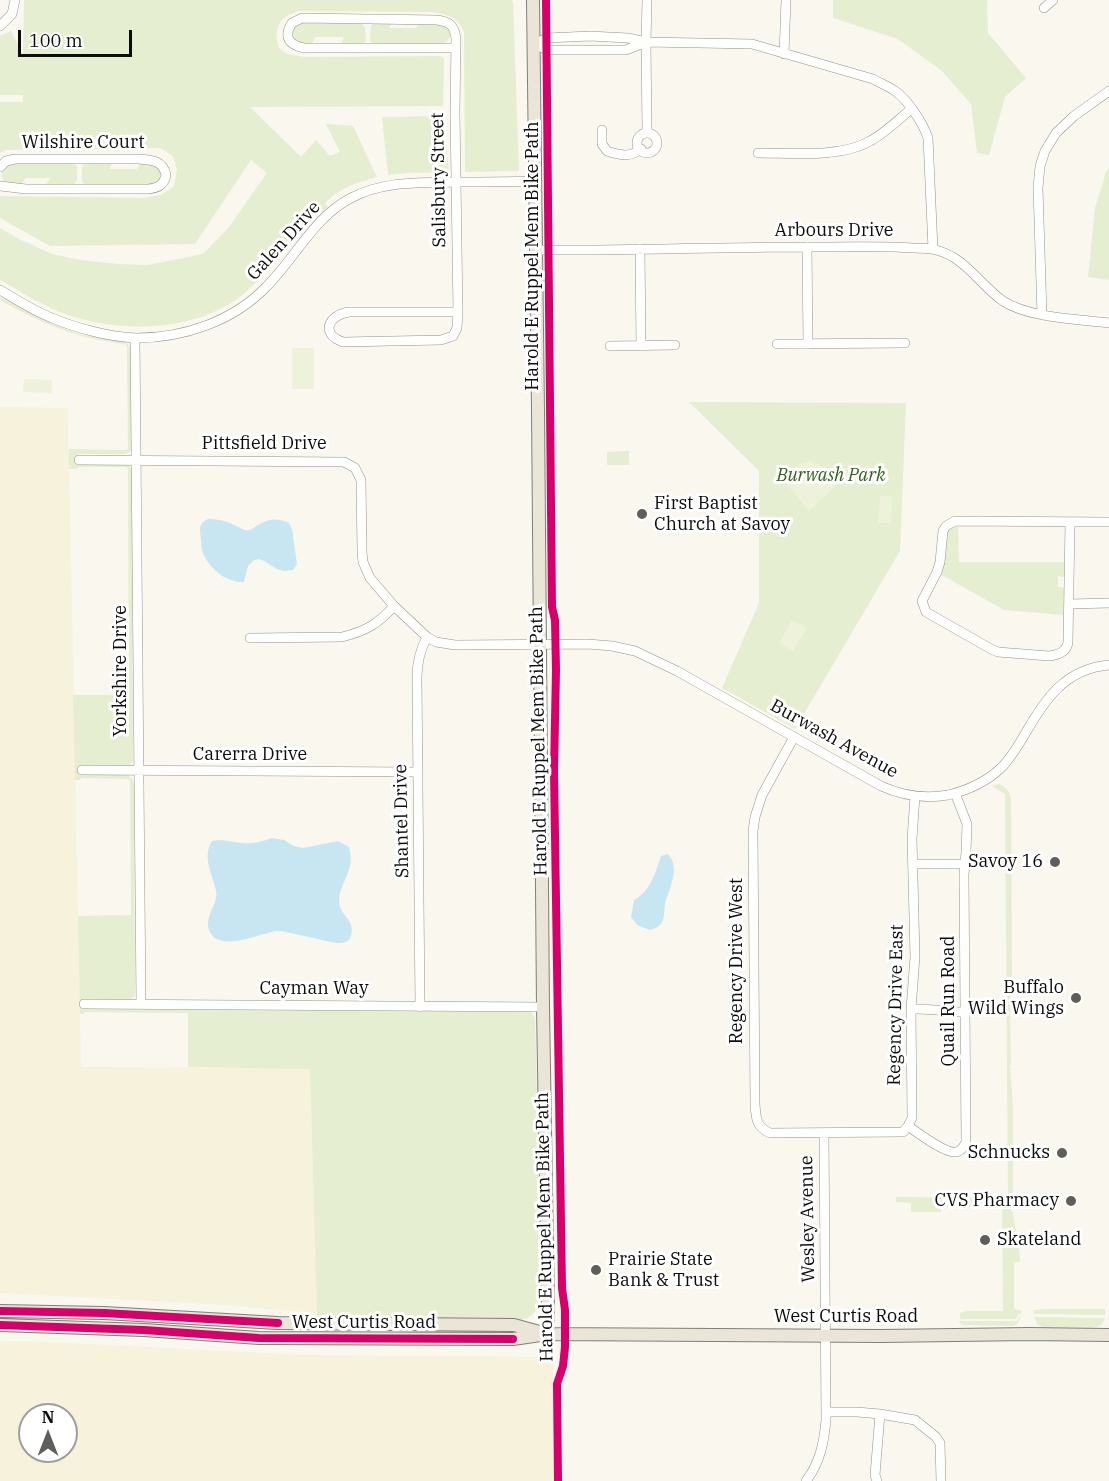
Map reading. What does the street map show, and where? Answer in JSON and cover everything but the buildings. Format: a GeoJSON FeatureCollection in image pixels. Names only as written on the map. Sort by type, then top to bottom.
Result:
{"type":"FeatureCollection","features":[{"type":"Feature","properties":{"kind":"main road"},"geometry":{"type":"LineString","coordinates":[[533,0],[547,1334]]}},
{"type":"Feature","properties":{"kind":"main road","name":"West Curtis Road"},"geometry":{"type":"LineString","coordinates":[[0,1311],[104,1313],[278,1323],[514,1325],[547,1334]]}},
{"type":"Feature","properties":{"kind":"main road","name":"West Curtis Road"},"geometry":{"type":"LineString","coordinates":[[0,1325],[144,1330],[259,1338],[513,1340],[547,1334],[1109,1335]]}},
{"type":"Feature","properties":{"kind":"street"},"geometry":{"type":"LineString","coordinates":[[0,26],[12,14],[15,0]]}},
{"type":"Feature","properties":{"kind":"street"},"geometry":{"type":"LineString","coordinates":[[646,0],[647,133]]}},
{"type":"Feature","properties":{"kind":"street"},"geometry":{"type":"LineString","coordinates":[[784,54],[786,0]]}},
{"type":"Feature","properties":{"kind":"street"},"geometry":{"type":"LineString","coordinates":[[1044,8],[1053,0]]}},
{"type":"Feature","properties":{"kind":"street","name":"Salisbury Street"},"geometry":{"type":"LineString","coordinates":[[455,48],[304,48],[291,42],[287,32],[292,23],[302,18],[438,20],[451,24],[454,30],[455,48],[456,182],[458,312],[458,328],[449,339],[441,340],[343,342],[330,331],[332,320],[341,313],[458,312]]}},
{"type":"Feature","properties":{"kind":"street"},"geometry":{"type":"LineString","coordinates":[[590,36],[590,50]]}},
{"type":"Feature","properties":{"kind":"street"},"geometry":{"type":"LineString","coordinates":[[534,44],[547,38],[590,36],[628,38],[646,42],[752,44],[873,79],[896,91],[925,129],[928,138],[933,249]]}},
{"type":"Feature","properties":{"kind":"street"},"geometry":{"type":"LineString","coordinates":[[534,44],[547,50],[626,50],[646,42]]}},
{"type":"Feature","properties":{"kind":"street"},"geometry":{"type":"LineString","coordinates":[[1042,315],[1038,188],[1040,166],[1045,151],[1056,133],[1074,116],[1109,91]]}},
{"type":"Feature","properties":{"kind":"street"},"geometry":{"type":"LineString","coordinates":[[758,153],[834,152],[855,148],[878,136],[911,109]]}},
{"type":"Feature","properties":{"kind":"street"},"geometry":{"type":"LineString","coordinates":[[602,130],[602,144],[607,151],[619,155],[634,154],[641,149]]}},
{"type":"Feature","properties":{"kind":"street"},"geometry":{"type":"LineString","coordinates":[[647,133],[655,136],[656,147],[649,152],[641,149],[638,144],[642,135],[647,133]]}},
{"type":"Feature","properties":{"kind":"street","name":"Wilshire Court"},"geometry":{"type":"LineString","coordinates":[[0,167],[6,161],[15,159],[145,160],[158,163],[166,175],[165,180],[159,186],[148,189],[26,189],[0,186]]}},
{"type":"Feature","properties":{"kind":"street","name":"Galen Drive"},"geometry":{"type":"LineString","coordinates":[[0,290],[41,313],[75,327],[135,338],[170,335],[217,321],[243,306],[267,286],[321,220],[351,198],[392,184],[534,181]]}},
{"type":"Feature","properties":{"kind":"street"},"geometry":{"type":"LineString","coordinates":[[807,246],[808,344]]}},
{"type":"Feature","properties":{"kind":"street","name":"Arbours Drive"},"geometry":{"type":"LineString","coordinates":[[536,250],[807,246],[933,249],[950,255],[975,274],[993,294],[1025,312],[1109,323]]}},
{"type":"Feature","properties":{"kind":"street"},"geometry":{"type":"LineString","coordinates":[[640,249],[641,346]]}},
{"type":"Feature","properties":{"kind":"street","name":"Yorkshire Drive"},"geometry":{"type":"LineString","coordinates":[[135,338],[141,1004]]}},
{"type":"Feature","properties":{"kind":"street"},"geometry":{"type":"LineString","coordinates":[[777,344],[905,343]]}},
{"type":"Feature","properties":{"kind":"street"},"geometry":{"type":"LineString","coordinates":[[610,346],[675,345]]}},
{"type":"Feature","properties":{"kind":"street","name":"Pittsfield Drive"},"geometry":{"type":"LineString","coordinates":[[79,459],[340,461],[350,464],[355,468],[361,480],[362,552],[366,571],[377,588],[394,606],[427,637],[436,642],[455,645],[539,645]]}},
{"type":"Feature","properties":{"kind":"street"},"geometry":{"type":"LineString","coordinates":[[1070,522],[1068,646],[1057,655],[991,650],[926,612],[922,601],[937,572],[943,531],[950,523],[955,521],[1109,522]]}},
{"type":"Feature","properties":{"kind":"street"},"geometry":{"type":"LineString","coordinates":[[1070,604],[1109,603]]}},
{"type":"Feature","properties":{"kind":"street"},"geometry":{"type":"LineString","coordinates":[[250,638],[342,637],[356,634],[379,621],[394,606]]}},
{"type":"Feature","properties":{"kind":"street","name":"Shantel Drive"},"geometry":{"type":"LineString","coordinates":[[420,1007],[417,662],[427,637]]}},
{"type":"Feature","properties":{"kind":"street","name":"Burwash Avenue"},"geometry":{"type":"LineString","coordinates":[[539,645],[600,644],[635,651],[673,668],[881,786],[892,791],[927,797],[955,793],[977,785],[1000,768],[1014,751],[1040,708],[1059,686],[1090,668],[1109,664]]}},
{"type":"Feature","properties":{"kind":"street","name":"Regency Drive West"},"geometry":{"type":"LineString","coordinates":[[794,737],[762,795],[753,831],[754,1104],[759,1126],[770,1133],[824,1133]]}},
{"type":"Feature","properties":{"kind":"street","name":"Carerra Drive"},"geometry":{"type":"LineString","coordinates":[[82,770],[418,772]]}},
{"type":"Feature","properties":{"kind":"street","name":"Quail Run Road"},"geometry":{"type":"LineString","coordinates":[[908,1126],[948,1151],[957,1152],[966,1142],[964,864],[967,824],[955,793]]}},
{"type":"Feature","properties":{"kind":"street","name":"Regency Drive East"},"geometry":{"type":"LineString","coordinates":[[908,1126],[912,1118],[911,1009],[915,957],[912,839],[915,796]]}},
{"type":"Feature","properties":{"kind":"street"},"geometry":{"type":"LineString","coordinates":[[913,864],[964,864]]}},
{"type":"Feature","properties":{"kind":"street","name":"Cayman Way"},"geometry":{"type":"LineString","coordinates":[[84,1004],[543,1008]]}},
{"type":"Feature","properties":{"kind":"street"},"geometry":{"type":"LineString","coordinates":[[911,1009],[965,1012]]}},
{"type":"Feature","properties":{"kind":"street"},"geometry":{"type":"LineString","coordinates":[[824,1133],[903,1132],[908,1126]]}},
{"type":"Feature","properties":{"kind":"street","name":"Wesley Avenue"},"geometry":{"type":"LineString","coordinates":[[806,1481],[821,1452],[826,1412],[824,1133]]}},
{"type":"Feature","properties":{"kind":"street"},"geometry":{"type":"LineString","coordinates":[[826,1412],[880,1414],[915,1420],[940,1443],[941,1481]]}},
{"type":"Feature","properties":{"kind":"street"},"geometry":{"type":"LineString","coordinates":[[877,1481],[875,1475],[880,1414]]}},
{"type":"Feature","properties":{"kind":"shaded area"},"geometry":{"type":"Polygon","coordinates":[[[0,407],[68,408],[81,1067],[310,1068],[317,1313],[208,1304],[0,1293],[0,407]]]}},
{"type":"Feature","properties":{"kind":"shaded area"},"geometry":{"type":"Polygon","coordinates":[[[0,1341],[304,1355],[553,1357],[553,1481],[0,1481],[0,1341]]]}},
{"type":"Feature","properties":{"kind":"green space"},"geometry":{"type":"Polygon","coordinates":[[[24,0],[511,0],[513,2],[519,171],[465,172],[464,32],[455,19],[432,12],[299,11],[292,13],[282,20],[277,29],[279,48],[287,54],[305,57],[440,56],[444,58],[443,106],[250,107],[301,157],[316,140],[330,156],[340,152],[326,124],[353,126],[377,177],[349,186],[325,203],[328,207],[317,216],[314,214],[310,217],[268,272],[241,296],[222,308],[201,317],[155,326],[109,324],[65,314],[0,280],[0,228],[52,254],[79,260],[148,265],[203,254],[229,227],[267,173],[251,160],[195,244],[50,246],[0,218],[0,196],[142,198],[161,195],[174,186],[177,170],[173,156],[160,148],[6,150],[0,153],[0,102],[23,102],[23,95],[0,95],[0,36],[11,31],[23,55],[24,0]]]}},
{"type":"Feature","properties":{"kind":"green space"},"geometry":{"type":"Polygon","coordinates":[[[833,0],[987,0],[988,33],[1026,78],[1005,97],[989,155],[977,153],[971,104],[942,71],[898,39],[833,18],[833,0]]]}},
{"type":"Feature","properties":{"kind":"green space"},"geometry":{"type":"Polygon","coordinates":[[[299,21],[360,21],[365,27],[366,41],[361,45],[341,45],[344,37],[315,37],[311,45],[298,43],[291,37],[292,27],[299,21]]]}},
{"type":"Feature","properties":{"kind":"green space"},"geometry":{"type":"Polygon","coordinates":[[[375,21],[393,21],[389,28],[416,28],[421,21],[437,21],[449,29],[450,36],[443,44],[375,45],[370,41],[371,26],[375,21]]]}},
{"type":"Feature","properties":{"kind":"green space"},"geometry":{"type":"Polygon","coordinates":[[[443,116],[449,172],[388,175],[382,117],[443,116]]]}},
{"type":"Feature","properties":{"kind":"green space"},"geometry":{"type":"Polygon","coordinates":[[[71,161],[77,166],[77,181],[73,186],[46,186],[50,178],[25,178],[21,186],[7,184],[2,177],[6,164],[71,161]]]}},
{"type":"Feature","properties":{"kind":"green space"},"geometry":{"type":"Polygon","coordinates":[[[87,161],[113,161],[109,169],[137,169],[141,161],[158,166],[161,177],[153,185],[87,186],[82,182],[82,166],[87,161]]]}},
{"type":"Feature","properties":{"kind":"green space"},"geometry":{"type":"Polygon","coordinates":[[[1109,168],[1109,280],[1088,277],[1095,208],[1109,168]]]}},
{"type":"Feature","properties":{"kind":"green space"},"geometry":{"type":"Polygon","coordinates":[[[0,297],[41,319],[79,334],[125,342],[131,351],[131,451],[125,454],[78,454],[78,463],[129,465],[132,471],[133,760],[129,765],[81,765],[81,775],[127,775],[132,778],[134,784],[135,993],[130,999],[84,999],[84,1009],[531,1012],[535,1018],[538,1123],[539,1303],[528,1317],[522,1320],[317,1318],[310,1069],[188,1067],[188,1013],[84,1012],[80,1014],[78,916],[131,915],[130,781],[128,779],[81,778],[75,780],[73,695],[129,695],[128,469],[126,467],[78,467],[69,469],[69,449],[128,449],[127,346],[125,344],[108,342],[60,329],[0,300],[0,297]]]}},
{"type":"Feature","properties":{"kind":"green space"},"geometry":{"type":"Polygon","coordinates":[[[292,348],[314,348],[314,389],[292,389],[292,348]]]}},
{"type":"Feature","properties":{"kind":"green space"},"geometry":{"type":"Polygon","coordinates":[[[24,379],[52,380],[52,393],[23,392],[24,379]]]}},
{"type":"Feature","properties":{"kind":"green space","name":"Burwash Park"},"geometry":{"type":"Polygon","coordinates":[[[689,402],[906,403],[900,551],[795,729],[722,688],[759,603],[759,471],[689,402]]]}},
{"type":"Feature","properties":{"kind":"green space"},"geometry":{"type":"Polygon","coordinates":[[[629,451],[629,465],[607,465],[607,452],[629,451]]]}},
{"type":"Feature","properties":{"kind":"green space"},"geometry":{"type":"Polygon","coordinates":[[[810,461],[829,473],[837,485],[809,511],[783,480],[801,463],[810,461]]]}},
{"type":"Feature","properties":{"kind":"green space"},"geometry":{"type":"Polygon","coordinates":[[[880,496],[892,496],[891,523],[878,523],[880,496]]]}},
{"type":"Feature","properties":{"kind":"green space"},"geometry":{"type":"Polygon","coordinates":[[[949,527],[958,527],[959,562],[1064,562],[1064,577],[1058,576],[1058,587],[1064,588],[1063,615],[1004,610],[942,575],[945,532],[949,527]]]}},
{"type":"Feature","properties":{"kind":"green space"},"geometry":{"type":"Polygon","coordinates":[[[792,620],[807,628],[793,651],[779,643],[792,620]]]}},
{"type":"Feature","properties":{"kind":"green space"},"geometry":{"type":"Polygon","coordinates":[[[999,784],[1008,790],[1011,800],[1012,986],[1009,987],[1011,990],[1011,1065],[1009,1066],[1013,1107],[1013,1206],[1011,1211],[1020,1260],[1014,1262],[1014,1309],[1021,1310],[1021,1314],[1018,1314],[1016,1319],[960,1319],[960,1313],[969,1310],[1003,1311],[1002,1207],[941,1207],[941,1212],[911,1212],[911,1203],[896,1202],[896,1197],[1008,1198],[1005,794],[992,786],[999,784]]]}},
{"type":"Feature","properties":{"kind":"green space"},"geometry":{"type":"Polygon","coordinates":[[[1105,1309],[1105,1315],[1034,1314],[1034,1310],[1105,1309]]]}},
{"type":"Feature","properties":{"kind":"green space"},"geometry":{"type":"Polygon","coordinates":[[[1020,1316],[1018,1323],[1013,1326],[964,1325],[959,1321],[1017,1321],[1020,1316]]]}},
{"type":"Feature","properties":{"kind":"green space"},"geometry":{"type":"Polygon","coordinates":[[[1034,1317],[1105,1318],[1101,1325],[1096,1327],[1043,1327],[1038,1325],[1034,1317]]]}},
{"type":"Feature","properties":{"kind":"water"},"geometry":{"type":"Polygon","coordinates":[[[208,519],[226,522],[244,530],[269,520],[289,523],[297,564],[293,570],[284,571],[259,559],[254,560],[248,566],[244,582],[237,582],[219,574],[209,564],[202,550],[200,527],[208,519]]]}},
{"type":"Feature","properties":{"kind":"water"},"geometry":{"type":"Polygon","coordinates":[[[272,838],[303,848],[338,841],[349,847],[351,864],[339,902],[350,922],[352,931],[349,940],[336,943],[277,931],[230,941],[221,941],[214,937],[208,925],[216,895],[208,859],[212,841],[250,843],[272,838]]]}},
{"type":"Feature","properties":{"kind":"water"},"geometry":{"type":"Polygon","coordinates":[[[668,854],[674,866],[673,879],[662,921],[659,926],[650,930],[637,925],[631,917],[634,900],[645,892],[661,856],[668,854]]]}},
{"type":"Feature","properties":{"kind":"cycle path","name":"Harold E Ruppel Mem Bike Path"},"geometry":{"type":"LineString","coordinates":[[546,0],[552,607],[555,620],[556,670],[554,771],[562,1288],[565,1310],[563,1366],[557,1384],[558,1481]]}},
{"type":"Feature","properties":{"kind":"cycle path"},"geometry":{"type":"LineString","coordinates":[[0,1311],[104,1313],[278,1323]]}},
{"type":"Feature","properties":{"kind":"cycle path"},"geometry":{"type":"LineString","coordinates":[[0,1325],[144,1330],[259,1338],[513,1339]]}},
{"type":"Feature","properties":{"kind":"place","name":"First Baptist Church at Savoy"},"geometry":{"type":"Point","coordinates":[642,514]}},
{"type":"Feature","properties":{"kind":"place","name":"Savoy 16"},"geometry":{"type":"Point","coordinates":[1055,862]}},
{"type":"Feature","properties":{"kind":"place","name":"Buffalo Wild Wings"},"geometry":{"type":"Point","coordinates":[1076,998]}},
{"type":"Feature","properties":{"kind":"place","name":"Schnucks"},"geometry":{"type":"Point","coordinates":[1062,1153]}},
{"type":"Feature","properties":{"kind":"place","name":"CVS Pharmacy"},"geometry":{"type":"Point","coordinates":[1071,1201]}},
{"type":"Feature","properties":{"kind":"place","name":"Skateland"},"geometry":{"type":"Point","coordinates":[985,1240]}},
{"type":"Feature","properties":{"kind":"place","name":"Prairie State Bank & Trust"},"geometry":{"type":"Point","coordinates":[596,1270]}}]}
